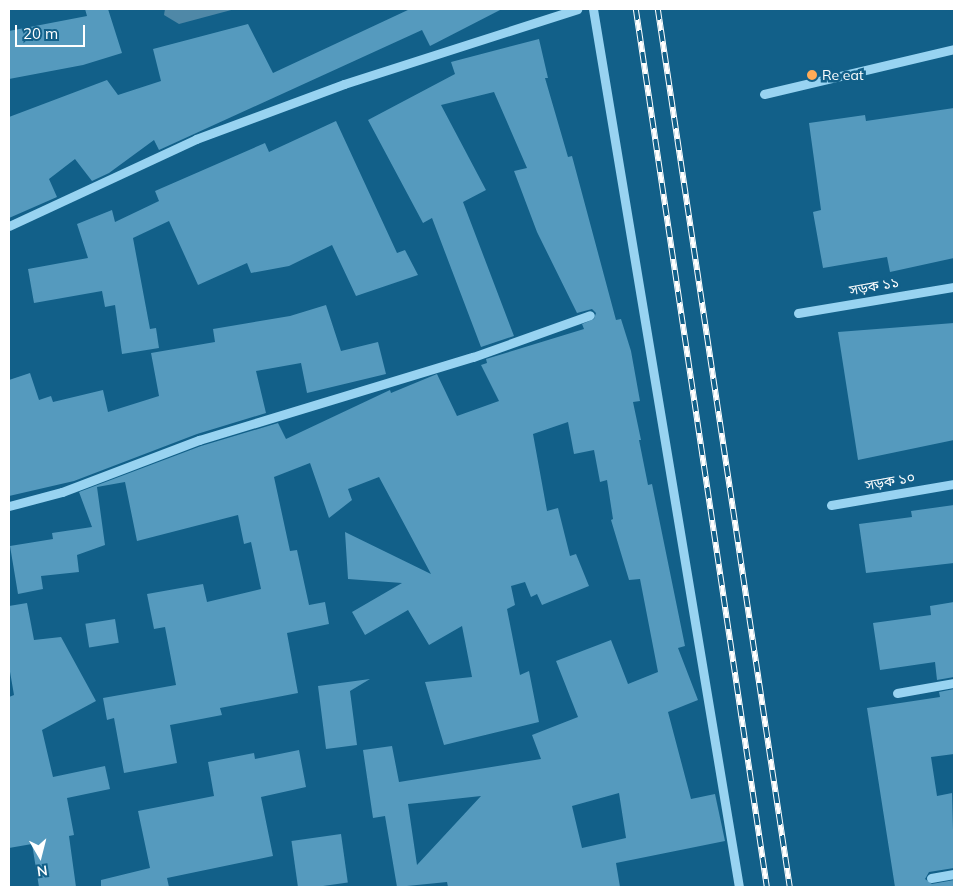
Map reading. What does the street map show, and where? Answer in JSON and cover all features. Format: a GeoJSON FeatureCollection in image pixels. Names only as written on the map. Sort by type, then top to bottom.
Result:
{"type":"FeatureCollection","features":[{"type":"Feature","properties":{"kind":"street"},"geometry":{"type":"LineString","coordinates":[[9,226],[196,139],[344,84],[576,9]]}},
{"type":"Feature","properties":{"kind":"street"},"geometry":{"type":"LineString","coordinates":[[593,9],[739,887]]}},
{"type":"Feature","properties":{"kind":"street"},"geometry":{"type":"LineString","coordinates":[[764,94],[954,49]]}},
{"type":"Feature","properties":{"kind":"street","name":"সড়ক ১১"},"geometry":{"type":"LineString","coordinates":[[798,313],[954,287]]}},
{"type":"Feature","properties":{"kind":"street"},"geometry":{"type":"LineString","coordinates":[[9,506],[62,492],[199,440],[473,358],[590,314]]}},
{"type":"Feature","properties":{"kind":"street","name":"সড়ক ১০"},"geometry":{"type":"LineString","coordinates":[[831,505],[954,484]]}},
{"type":"Feature","properties":{"kind":"street"},"geometry":{"type":"LineString","coordinates":[[897,693],[954,683]]}},
{"type":"Feature","properties":{"kind":"street"},"geometry":{"type":"LineString","coordinates":[[932,878],[954,874]]}},
{"type":"Feature","properties":{"kind":"water"},"geometry":{"type":"Polygon","coordinates":[[[165,9],[235,9],[179,24],[164,15],[165,9]]]}},
{"type":"Feature","properties":{"kind":"building"},"geometry":{"type":"Polygon","coordinates":[[[85,9],[108,9],[122,53],[83,65],[9,79],[9,31],[87,16],[85,9]]]}},
{"type":"Feature","properties":{"kind":"building"},"geometry":{"type":"Polygon","coordinates":[[[410,9],[502,9],[430,46],[422,30],[159,150],[154,140],[109,173],[92,181],[75,159],[49,179],[57,197],[9,218],[9,117],[107,80],[118,95],[161,81],[153,49],[248,24],[273,73],[410,9]]]}},
{"type":"Feature","properties":{"kind":"building"},"geometry":{"type":"Polygon","coordinates":[[[539,39],[548,78],[545,78],[568,157],[572,156],[616,320],[621,319],[631,351],[640,401],[633,402],[641,440],[639,440],[648,485],[652,484],[685,646],[678,648],[698,700],[668,712],[691,799],[715,794],[725,841],[616,863],[620,887],[448,887],[447,882],[397,887],[385,816],[373,818],[363,750],[392,746],[399,782],[541,759],[532,735],[578,717],[556,661],[611,640],[628,684],[658,672],[640,579],[629,580],[611,520],[613,519],[607,480],[600,482],[594,450],[574,454],[568,422],[533,434],[547,511],[558,508],[570,556],[576,554],[589,586],[542,605],[537,594],[531,597],[525,582],[511,586],[515,605],[507,609],[520,675],[529,671],[539,722],[444,745],[425,682],[472,677],[462,626],[429,645],[408,610],[365,635],[352,612],[402,583],[348,579],[345,532],[431,574],[379,477],[348,489],[352,500],[329,518],[310,463],[274,477],[290,551],[297,550],[309,605],[325,602],[329,624],[287,633],[298,693],[220,708],[222,715],[170,725],[177,763],[124,773],[114,718],[107,720],[103,698],[176,685],[165,627],[154,629],[147,594],[203,584],[207,602],[261,589],[251,542],[244,544],[238,515],[137,541],[125,482],[97,487],[105,545],[77,555],[79,572],[41,576],[43,589],[18,594],[10,546],[53,539],[52,533],[92,527],[79,492],[201,446],[278,423],[286,439],[390,390],[391,393],[437,374],[457,416],[499,401],[481,365],[487,363],[486,359],[584,329],[582,324],[594,319],[596,313],[592,309],[577,313],[537,232],[514,171],[527,168],[494,92],[441,105],[486,190],[463,202],[514,336],[481,347],[432,218],[423,223],[368,120],[455,74],[451,62],[539,39]],[[619,793],[572,806],[582,848],[626,838],[619,793]],[[481,796],[408,804],[417,865],[481,796]]]}},
{"type":"Feature","properties":{"kind":"building"},"geometry":{"type":"Polygon","coordinates":[[[954,108],[954,258],[890,272],[887,257],[823,268],[813,212],[821,210],[809,123],[865,115],[866,121],[954,108]]]}},
{"type":"Feature","properties":{"kind":"building"},"geometry":{"type":"Polygon","coordinates":[[[336,121],[397,253],[405,250],[418,275],[356,296],[332,245],[289,266],[251,273],[247,263],[198,285],[169,221],[133,238],[150,329],[156,328],[159,348],[122,354],[115,305],[105,307],[102,291],[34,303],[28,269],[88,258],[77,224],[112,210],[115,222],[159,201],[155,191],[265,143],[269,152],[336,121]]]}},
{"type":"Feature","properties":{"kind":"building"},"geometry":{"type":"Polygon","coordinates":[[[326,305],[341,351],[378,342],[386,374],[307,393],[301,363],[256,371],[266,413],[197,434],[74,481],[9,496],[9,380],[30,373],[39,400],[51,396],[53,402],[103,390],[108,412],[159,396],[151,353],[215,342],[213,329],[290,316],[326,305]]]}},
{"type":"Feature","properties":{"kind":"building"},"geometry":{"type":"Polygon","coordinates":[[[954,323],[954,440],[858,460],[838,332],[954,323]]]}},
{"type":"Feature","properties":{"kind":"building"},"geometry":{"type":"Polygon","coordinates":[[[954,505],[954,563],[866,573],[859,524],[912,517],[911,511],[954,505]]]}},
{"type":"Feature","properties":{"kind":"building"},"geometry":{"type":"Polygon","coordinates":[[[954,602],[954,677],[937,680],[935,662],[880,670],[873,623],[931,615],[930,606],[954,602]]]}},
{"type":"Feature","properties":{"kind":"building"},"geometry":{"type":"Polygon","coordinates":[[[27,603],[34,640],[61,637],[96,701],[42,730],[53,777],[105,766],[110,789],[67,798],[74,835],[69,836],[76,887],[39,887],[32,844],[9,848],[9,697],[14,695],[9,666],[9,606],[27,603]]]}},
{"type":"Feature","properties":{"kind":"building"},"geometry":{"type":"Polygon","coordinates":[[[115,619],[119,643],[89,647],[85,624],[115,619]]]}},
{"type":"Feature","properties":{"kind":"building"},"geometry":{"type":"Polygon","coordinates":[[[370,679],[350,691],[357,745],[326,749],[318,686],[370,679]]]}},
{"type":"Feature","properties":{"kind":"building"},"geometry":{"type":"Polygon","coordinates":[[[954,689],[954,754],[931,757],[937,796],[952,793],[954,868],[929,872],[925,879],[932,884],[954,880],[954,887],[895,887],[867,708],[940,697],[939,692],[954,689]]]}},
{"type":"Feature","properties":{"kind":"building"},"geometry":{"type":"Polygon","coordinates":[[[299,750],[306,787],[261,797],[273,856],[167,878],[169,887],[101,887],[101,880],[150,868],[138,811],[214,796],[208,762],[254,753],[255,759],[299,750]]]}},
{"type":"Feature","properties":{"kind":"building"},"geometry":{"type":"Polygon","coordinates":[[[341,834],[348,883],[316,887],[298,887],[291,841],[341,834]]]}},
{"type":"Feature","properties":{"kind":"railway"},"geometry":{"type":"LineString","coordinates":[[636,9],[767,887]]}},
{"type":"Feature","properties":{"kind":"railway"},"geometry":{"type":"LineString","coordinates":[[658,9],[790,887]]}},
{"type":"Feature","properties":{"kind":"place","name":"Re eat"},"geometry":{"type":"Point","coordinates":[812,75]}}]}
